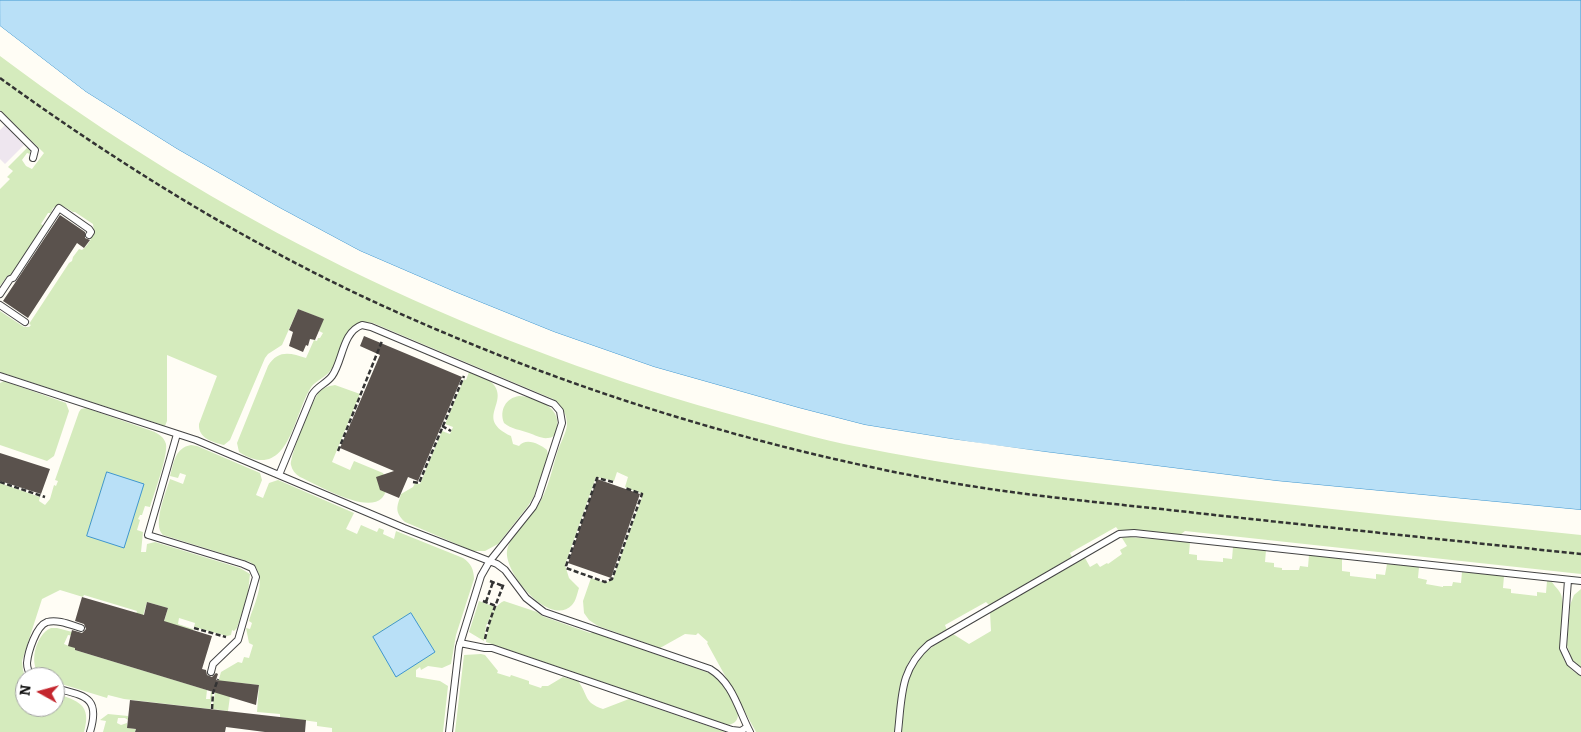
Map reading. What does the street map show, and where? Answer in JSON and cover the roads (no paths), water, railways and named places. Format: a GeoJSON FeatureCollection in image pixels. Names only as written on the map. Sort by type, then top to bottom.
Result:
{"type":"FeatureCollection","features":[{"type":"Feature","properties":{"kind":"lane"},"geometry":{"type":"LineString","coordinates":[[0,115],[35,150],[33,158]]}},
{"type":"Feature","properties":{"kind":"lane"},"geometry":{"type":"LineString","coordinates":[[0,294],[10,279],[13,278],[59,208],[89,229],[91,232],[89,235]]}},
{"type":"Feature","properties":{"kind":"lane"},"geometry":{"type":"LineString","coordinates":[[0,305],[25,322]]}},
{"type":"Feature","properties":{"kind":"lane"},"geometry":{"type":"LineString","coordinates":[[279,475],[312,395],[317,388],[332,376],[352,332],[358,327],[367,326],[385,333],[554,404],[560,411],[562,427],[536,501],[489,562],[481,578],[460,643],[449,732]]}},
{"type":"Feature","properties":{"kind":"lane"},"geometry":{"type":"LineString","coordinates":[[0,376],[196,440],[404,528],[497,564],[507,573],[526,598],[544,612],[710,669],[727,684],[742,711],[748,730],[732,730],[492,648],[460,643]]}},
{"type":"Feature","properties":{"kind":"lane"},"geometry":{"type":"LineString","coordinates":[[177,434],[148,535],[243,564],[252,568],[255,573],[255,582],[237,641],[213,664],[211,672]]}},
{"type":"Feature","properties":{"kind":"lane"},"geometry":{"type":"LineString","coordinates":[[898,732],[904,679],[912,663],[922,650],[929,644],[1119,534],[1134,533],[1581,581]]}},
{"type":"Feature","properties":{"kind":"lane"},"geometry":{"type":"LineString","coordinates":[[1568,580],[1563,648],[1570,663],[1581,672]]}},
{"type":"Feature","properties":{"kind":"lane"},"geometry":{"type":"LineString","coordinates":[[28,667],[27,662],[35,635],[40,627],[54,621],[81,628]]}},
{"type":"Feature","properties":{"kind":"lane"},"geometry":{"type":"LineString","coordinates":[[65,691],[80,695],[92,705],[94,716],[90,732]]}},
{"type":"Feature","properties":{"kind":"water"},"geometry":{"type":"Polygon","coordinates":[[[0,0],[1581,0],[1581,510],[1277,481],[982,444],[865,425],[654,367],[554,332],[455,292],[360,251],[278,207],[177,149],[86,92],[0,26],[0,0]]]}},
{"type":"Feature","properties":{"kind":"water"},"geometry":{"type":"Polygon","coordinates":[[[107,472],[144,484],[124,548],[87,536],[107,472]]]}},
{"type":"Feature","properties":{"kind":"water"},"geometry":{"type":"Polygon","coordinates":[[[411,613],[435,652],[396,677],[373,637],[411,613]]]}}]}
